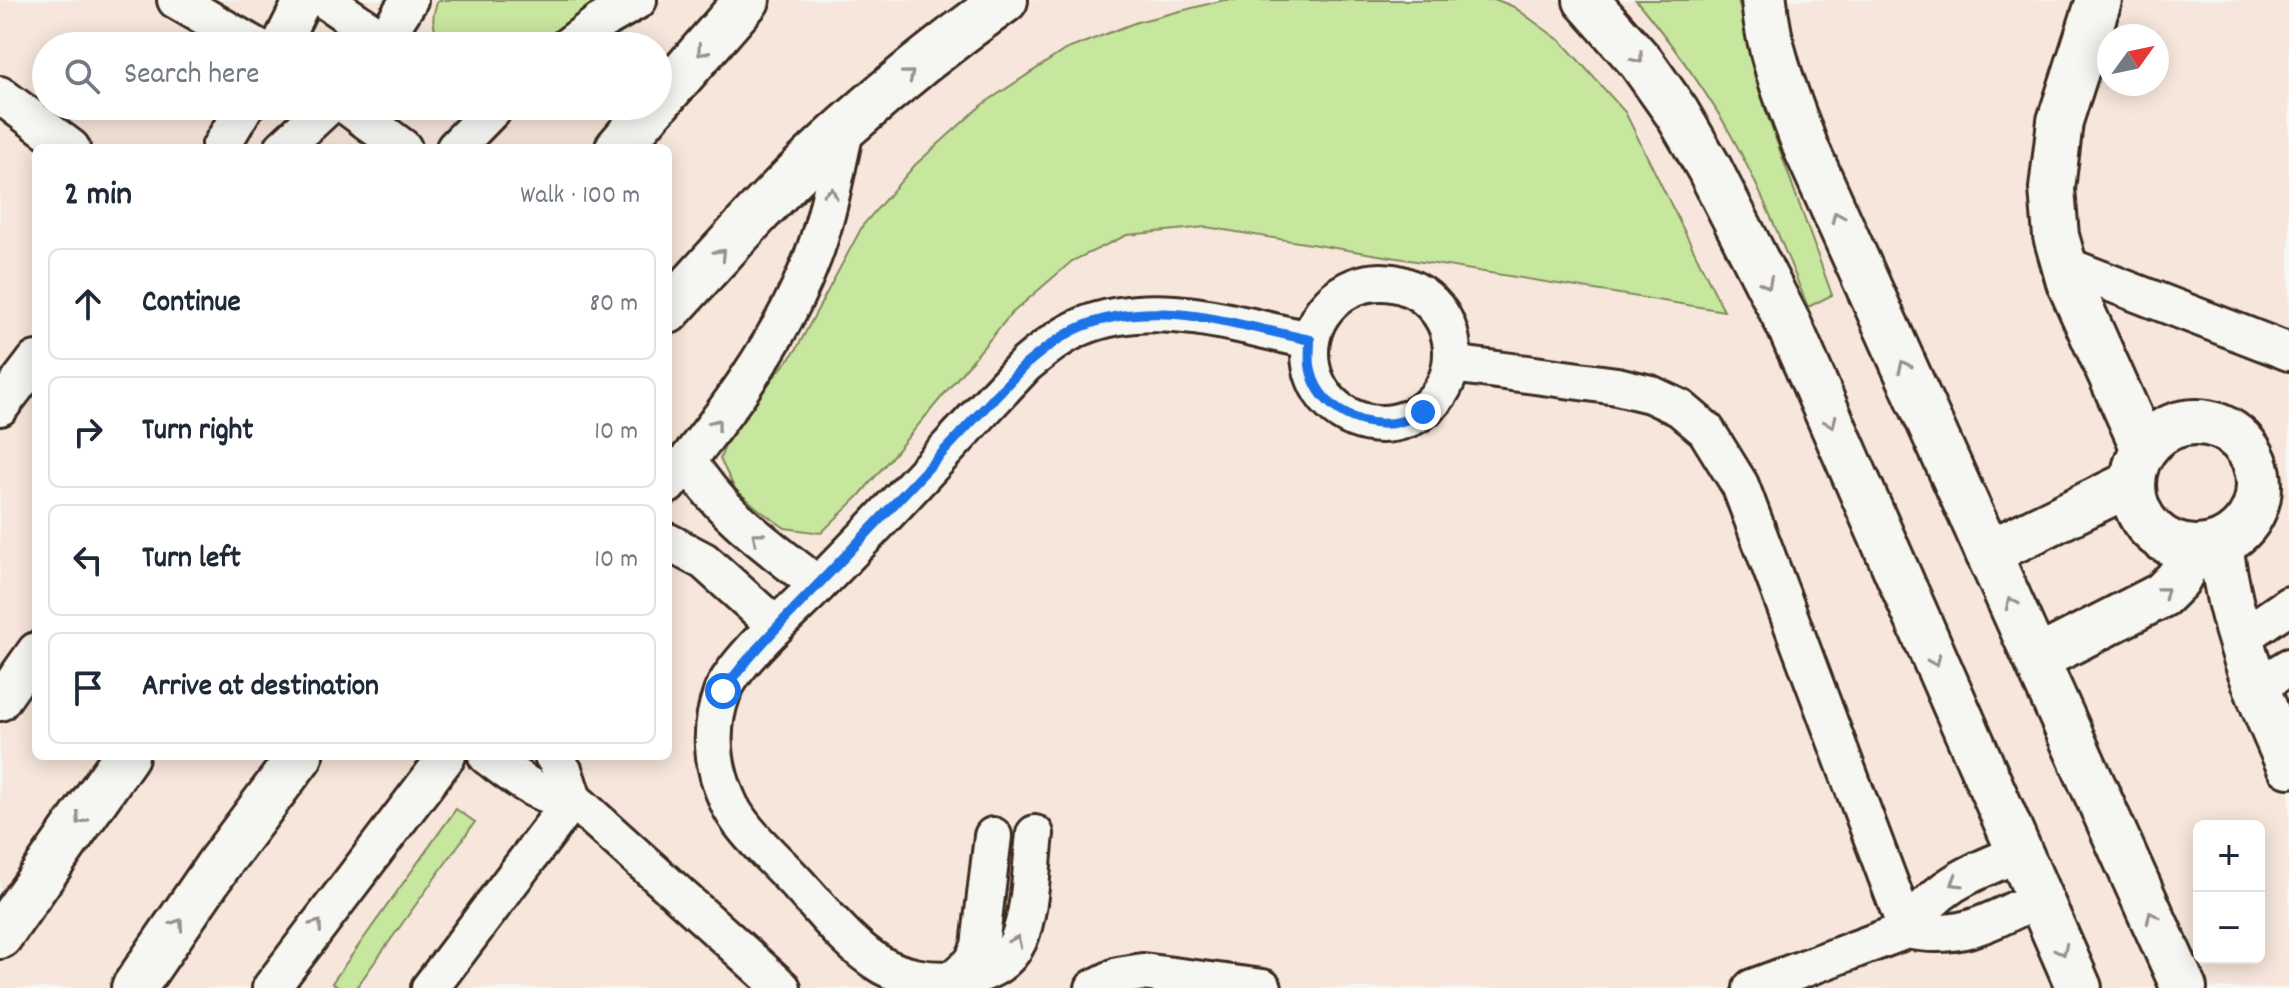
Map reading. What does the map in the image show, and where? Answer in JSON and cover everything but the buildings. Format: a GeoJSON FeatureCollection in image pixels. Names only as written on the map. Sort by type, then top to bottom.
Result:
{"type":"FeatureCollection","features":[{"type":"Feature","properties":{"kind":"street"},"geometry":{"type":"LineString","coordinates":[[672,86],[747,0]]}},
{"type":"Feature","properties":{"kind":"street"},"geometry":{"type":"LineString","coordinates":[[672,307],[846,126],[1005,0]]}},
{"type":"Feature","properties":{"kind":"street"},"geometry":{"type":"LineString","coordinates":[[1586,0],[1641,62],[1677,113],[1709,168],[1789,325],[2079,988]]}},
{"type":"Feature","properties":{"kind":"street"},"geometry":{"type":"LineString","coordinates":[[1764,0],[1765,17],[1781,82],[1806,148],[2184,988]]}},
{"type":"Feature","properties":{"kind":"street"},"geometry":{"type":"LineString","coordinates":[[2099,0],[2060,121],[2052,189],[2055,221],[2069,282],[2138,466],[2135,503],[2144,521],[2157,535],[2175,544],[2207,546]]}},
{"type":"Feature","properties":{"kind":"street"},"geometry":{"type":"LineString","coordinates":[[621,144],[642,120]]}},
{"type":"Feature","properties":{"kind":"street"},"geometry":{"type":"LineString","coordinates":[[1988,553],[2138,466],[2162,431],[2185,422],[2210,423],[2231,432],[2274,468],[2252,516],[2238,532],[2207,546],[2162,595],[2037,659]]}},
{"type":"Feature","properties":{"kind":"street"},"geometry":{"type":"LineString","coordinates":[[2207,546],[2238,640],[2272,678],[2289,765]]}},
{"type":"Feature","properties":{"kind":"street"},"geometry":{"type":"LineString","coordinates":[[0,936],[123,760]]}},
{"type":"Feature","properties":{"kind":"street"},"geometry":{"type":"LineString","coordinates":[[134,988],[219,864],[297,760]]}},
{"type":"Feature","properties":{"kind":"lane"},"geometry":{"type":"LineString","coordinates":[[176,0],[231,32]]}},
{"type":"Feature","properties":{"kind":"lane"},"geometry":{"type":"LineString","coordinates":[[287,32],[303,0]]}},
{"type":"Feature","properties":{"kind":"lane"},"geometry":{"type":"LineString","coordinates":[[325,0],[369,32]]}},
{"type":"Feature","properties":{"kind":"lane"},"geometry":{"type":"LineString","coordinates":[[392,32],[409,0]]}},
{"type":"Feature","properties":{"kind":"lane"},"geometry":{"type":"LineString","coordinates":[[587,32],[638,0]]}},
{"type":"Feature","properties":{"kind":"lane"},"geometry":{"type":"LineString","coordinates":[[0,95],[32,119]]}},
{"type":"Feature","properties":{"kind":"lane"},"geometry":{"type":"LineString","coordinates":[[33,120],[66,144]]}},
{"type":"Feature","properties":{"kind":"lane"},"geometry":{"type":"LineString","coordinates":[[222,144],[237,120]]}},
{"type":"Feature","properties":{"kind":"lane"},"geometry":{"type":"LineString","coordinates":[[287,144],[313,120]]}},
{"type":"Feature","properties":{"kind":"lane"},"geometry":{"type":"LineString","coordinates":[[366,120],[398,144]]}},
{"type":"Feature","properties":{"kind":"lane"},"geometry":{"type":"LineString","coordinates":[[458,144],[474,120]]}},
{"type":"Feature","properties":{"kind":"lane"},"geometry":{"type":"LineString","coordinates":[[818,585],[738,522],[701,483],[678,472],[736,398],[789,312],[825,220],[846,126]]}},
{"type":"Feature","properties":{"kind":"lane"},"geometry":{"type":"LineString","coordinates":[[2064,265],[2289,352]]}},
{"type":"Feature","properties":{"kind":"lane"},"geometry":{"type":"LineString","coordinates":[[1366,283],[1393,283],[1419,293],[1438,312],[1450,337],[1452,364],[1442,391],[1423,412],[1397,423],[1369,423],[1342,414],[1322,394],[1310,368],[1310,340],[1321,314],[1340,294],[1366,283]]}},
{"type":"Feature","properties":{"kind":"lane"},"geometry":{"type":"LineString","coordinates":[[1035,834],[1025,918],[1018,942],[1009,956],[992,969],[974,977],[953,980],[916,976],[885,967],[859,949],[750,833],[728,802],[715,767],[713,728],[723,691],[776,626],[1025,365],[1050,344],[1080,327],[1111,317],[1143,312],[1176,313],[1310,340]]}},
{"type":"Feature","properties":{"kind":"lane"},"geometry":{"type":"LineString","coordinates":[[1452,364],[1617,386],[1650,394],[1680,408],[1706,430],[1740,485],[1907,930]]}},
{"type":"Feature","properties":{"kind":"lane"},"geometry":{"type":"LineString","coordinates":[[0,407],[32,365]]}},
{"type":"Feature","properties":{"kind":"lane"},"geometry":{"type":"LineString","coordinates":[[672,544],[704,561],[776,626]]}},
{"type":"Feature","properties":{"kind":"lane"},"geometry":{"type":"LineString","coordinates":[[2238,640],[2289,605]]}},
{"type":"Feature","properties":{"kind":"lane"},"geometry":{"type":"LineString","coordinates":[[0,702],[32,657]]}},
{"type":"Feature","properties":{"kind":"lane"},"geometry":{"type":"LineString","coordinates":[[271,988],[444,760]]}},
{"type":"Feature","properties":{"kind":"lane"},"geometry":{"type":"LineString","coordinates":[[493,760],[533,789],[558,799],[573,799]]}},
{"type":"Feature","properties":{"kind":"lane"},"geometry":{"type":"LineString","coordinates":[[556,760],[564,772],[573,799],[782,988]]}},
{"type":"Feature","properties":{"kind":"lane"},"geometry":{"type":"LineString","coordinates":[[430,988],[573,799]]}},
{"type":"Feature","properties":{"kind":"lane"},"geometry":{"type":"LineString","coordinates":[[953,980],[973,962],[980,946],[993,836]]}},
{"type":"Feature","properties":{"kind":"lane"},"geometry":{"type":"LineString","coordinates":[[1907,930],[1920,910],[1958,879],[2019,853]]}},
{"type":"Feature","properties":{"kind":"lane"},"geometry":{"type":"LineString","coordinates":[[1774,985],[1907,930],[1931,935],[1955,934],[2039,898]]}},
{"type":"Feature","properties":{"kind":"lane"},"geometry":{"type":"LineString","coordinates":[[1094,988],[1118,976],[1143,972],[1263,988]]}},
{"type":"Feature","properties":{"kind":"shaded area"},"geometry":{"type":"Polygon","coordinates":[[[0,0],[2289,0],[2289,988],[0,988],[0,0]]]}},
{"type":"Feature","properties":{"kind":"green space"},"geometry":{"type":"Polygon","coordinates":[[[438,0],[596,0],[554,32],[436,32],[434,13],[438,0]]]}},
{"type":"Feature","properties":{"kind":"green space"},"geometry":{"type":"Polygon","coordinates":[[[1224,0],[1497,0],[1514,7],[1562,42],[1625,112],[1724,311],[1206,227],[1127,235],[1072,261],[1011,314],[859,496],[821,533],[785,528],[735,489],[720,459],[731,430],[796,350],[863,225],[915,165],[983,104],[1065,50],[1137,22],[1224,0]]]}},
{"type":"Feature","properties":{"kind":"green space"},"geometry":{"type":"Polygon","coordinates":[[[1636,0],[1738,0],[1766,112],[1832,295],[1808,307],[1769,212],[1736,143],[1692,74],[1636,0]]]}},
{"type":"Feature","properties":{"kind":"green space"},"geometry":{"type":"Polygon","coordinates":[[[456,809],[475,822],[356,988],[341,988],[332,983],[456,809]]]}},
{"type":"Feature","properties":{"kind":"route"},"geometry":{"type":"LineString","coordinates":[[723,691],[776,626],[1025,365],[1050,344],[1080,327],[1111,317],[1143,312],[1176,313],[1310,340],[1310,368],[1322,394],[1342,414],[1369,423],[1397,423],[1423,412]]}}]}
